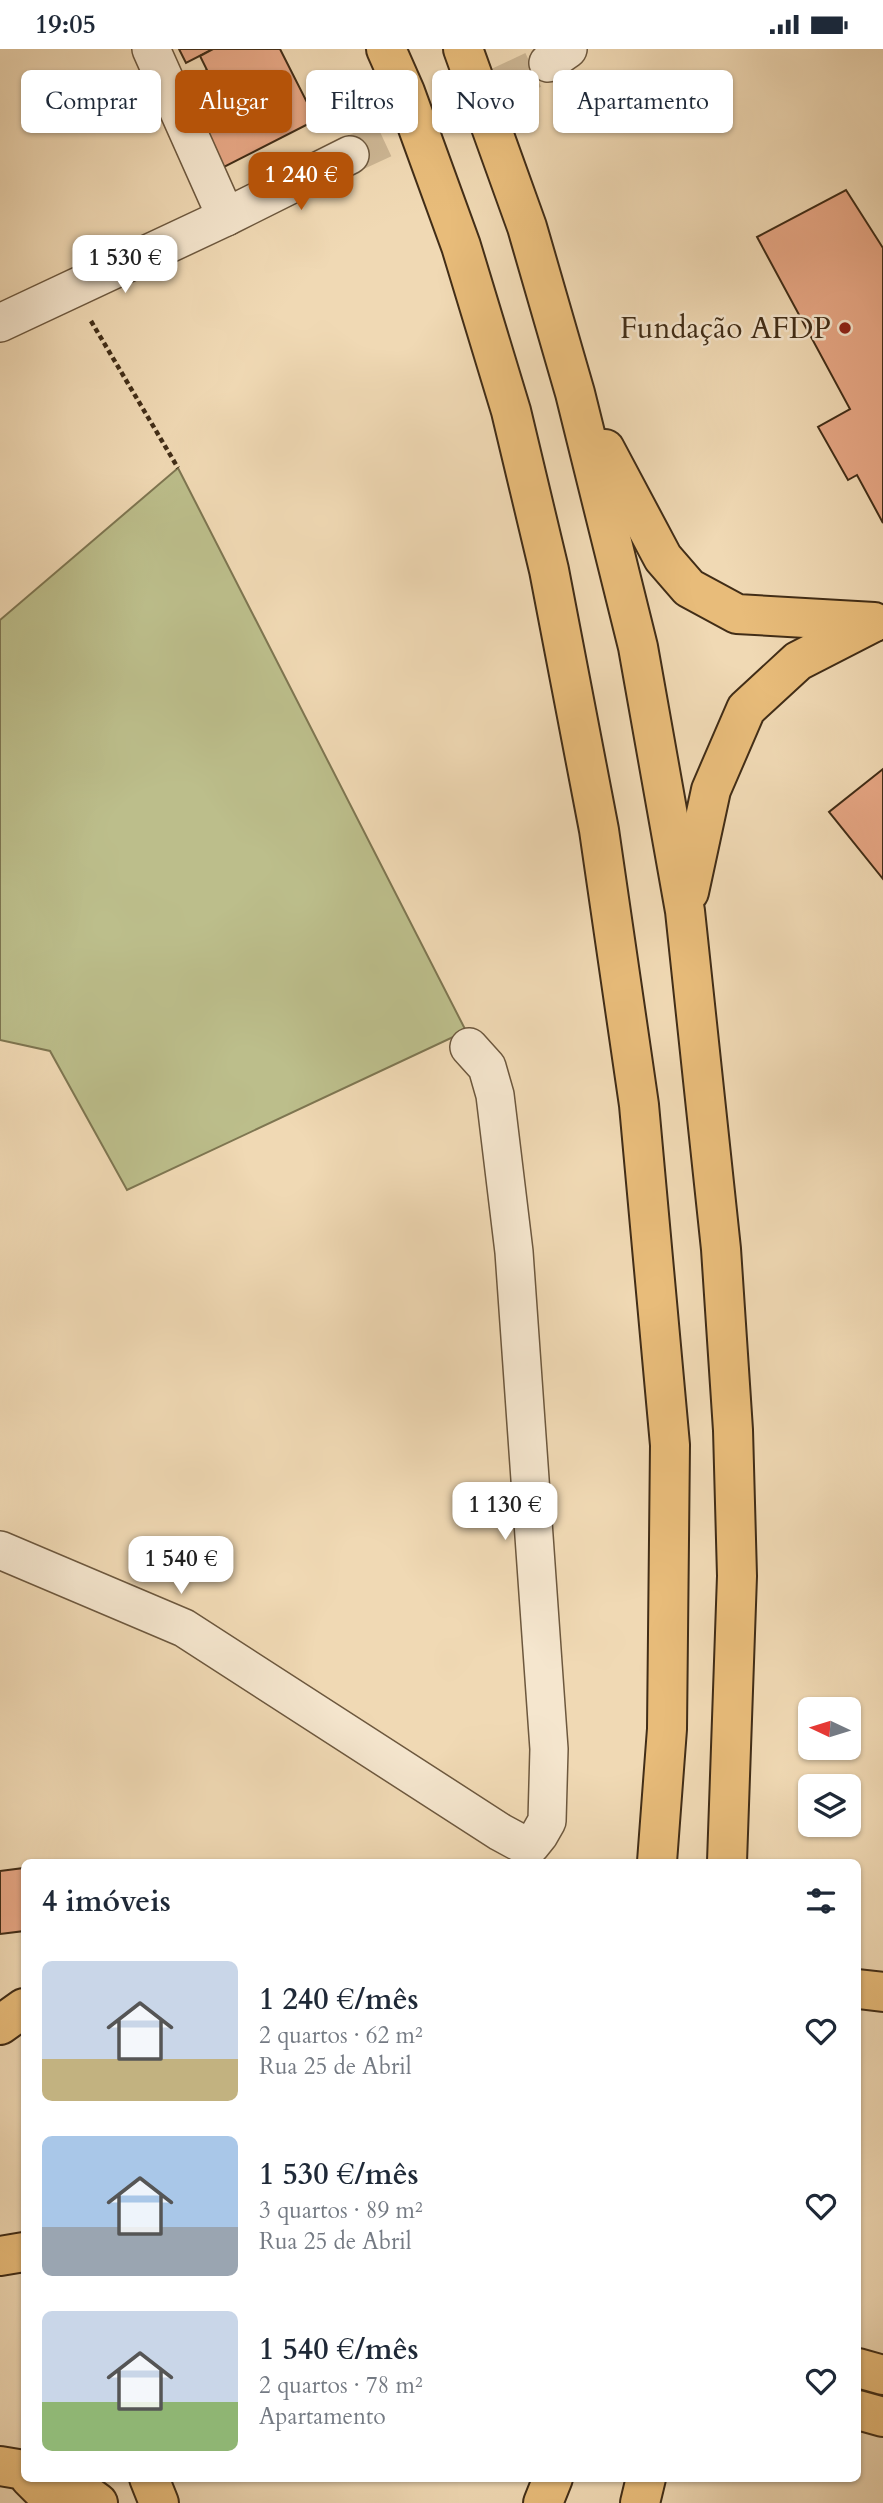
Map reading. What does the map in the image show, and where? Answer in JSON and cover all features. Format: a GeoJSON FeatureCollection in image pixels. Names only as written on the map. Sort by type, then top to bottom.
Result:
{"type":"FeatureCollection","features":[{"type":"Feature","properties":{"kind":"main road"},"geometry":{"type":"LineString","coordinates":[[386,49],[405,92],[461,246],[511,411],[549,570],[599,830],[639,1105],[670,1445],[667,1729],[657,1859]]}},
{"type":"Feature","properties":{"kind":"main road"},"geometry":{"type":"LineString","coordinates":[[463,49],[527,227],[575,393],[638,647],[685,911],[720,1249],[733,1430],[737,1576],[727,1859]]}},
{"type":"Feature","properties":{"kind":"main road"},"geometry":{"type":"LineString","coordinates":[[575,393],[663,558],[689,588],[737,614],[878,622]]}},
{"type":"Feature","properties":{"kind":"main road"},"geometry":{"type":"LineString","coordinates":[[685,911],[711,790],[746,709],[798,661],[878,622]]}},
{"type":"Feature","properties":{"kind":"main road"},"geometry":{"type":"LineString","coordinates":[[861,1989],[883,1992]]}},
{"type":"Feature","properties":{"kind":"main road"},"geometry":{"type":"LineString","coordinates":[[0,2007],[21,2007]]}},
{"type":"Feature","properties":{"kind":"main road"},"geometry":{"type":"LineString","coordinates":[[0,2025],[21,2009]]}},
{"type":"Feature","properties":{"kind":"main road"},"geometry":{"type":"LineString","coordinates":[[861,2369],[883,2375]]}},
{"type":"Feature","properties":{"kind":"main road"},"geometry":{"type":"LineString","coordinates":[[861,2411],[883,2417]]}},
{"type":"Feature","properties":{"kind":"main road"},"geometry":{"type":"LineString","coordinates":[[32,2482],[55,2503]]}},
{"type":"Feature","properties":{"kind":"main road"},"geometry":{"type":"LineString","coordinates":[[69,2482],[98,2503]]}},
{"type":"Feature","properties":{"kind":"main road"},"geometry":{"type":"LineString","coordinates":[[151,2482],[159,2503]]}},
{"type":"Feature","properties":{"kind":"main road"},"geometry":{"type":"LineString","coordinates":[[543,2503],[551,2482]]}},
{"type":"Feature","properties":{"kind":"main road"},"geometry":{"type":"LineString","coordinates":[[564,2503],[568,2482]]}},
{"type":"Feature","properties":{"kind":"main road"},"geometry":{"type":"LineString","coordinates":[[640,2503],[645,2482]]}},
{"type":"Feature","properties":{"kind":"main road"},"geometry":{"type":"LineString","coordinates":[[659,2503],[660,2482]]}},
{"type":"Feature","properties":{"kind":"street"},"geometry":{"type":"LineString","coordinates":[[151,49],[226,217]]}},
{"type":"Feature","properties":{"kind":"street"},"geometry":{"type":"LineString","coordinates":[[0,323],[226,217],[350,155]]}},
{"type":"Feature","properties":{"kind":"street"},"geometry":{"type":"LineString","coordinates":[[0,1550],[184,1628],[500,1832],[526,1846],[531,1845],[547,1821],[549,1749],[514,1252],[495,1095],[488,1067],[469,1047]]}},
{"type":"Feature","properties":{"kind":"path"},"geometry":{"type":"LineString","coordinates":[[72,288],[178,468]]}},
{"type":"Feature","properties":{"kind":"green space"},"geometry":{"type":"Polygon","coordinates":[[[178,468],[466,1031],[127,1190],[50,1051],[0,1040],[0,620],[178,468]]]}},
{"type":"Feature","properties":{"kind":"building"},"geometry":{"type":"Polygon","coordinates":[[[179,49],[213,49],[186,63],[179,49]]]}},
{"type":"Feature","properties":{"kind":"building"},"geometry":{"type":"Polygon","coordinates":[[[213,49],[280,49],[291,70],[207,70],[200,56],[213,49]]]}},
{"type":"Feature","properties":{"kind":"building"},"geometry":{"type":"Polygon","coordinates":[[[292,73],[306,100],[306,125],[292,132],[292,73]]]}},
{"type":"Feature","properties":{"kind":"building"},"geometry":{"type":"Polygon","coordinates":[[[207,133],[291,133],[224,167],[207,133]]]}},
{"type":"Feature","properties":{"kind":"building","name":"Fundação AFDP"},"geometry":{"type":"Polygon","coordinates":[[[846,190],[883,248],[883,523],[857,475],[848,480],[818,427],[850,409],[757,237],[846,190]]]}},
{"type":"Feature","properties":{"kind":"building"},"geometry":{"type":"Polygon","coordinates":[[[883,769],[883,879],[829,812],[883,769]]]}},
{"type":"Feature","properties":{"kind":"building"},"geometry":{"type":"Polygon","coordinates":[[[21,1868],[21,1931],[0,1934],[0,1871],[21,1868]]]}},
{"type":"Feature","properties":{"kind":"tunnel"},"geometry":{"type":"LineString","coordinates":[[350,155],[548,63]]}},
{"type":"Feature","properties":{"kind":"place","name":"Fundação AFDP"},"geometry":{"type":"Point","coordinates":[845,328]}}]}
